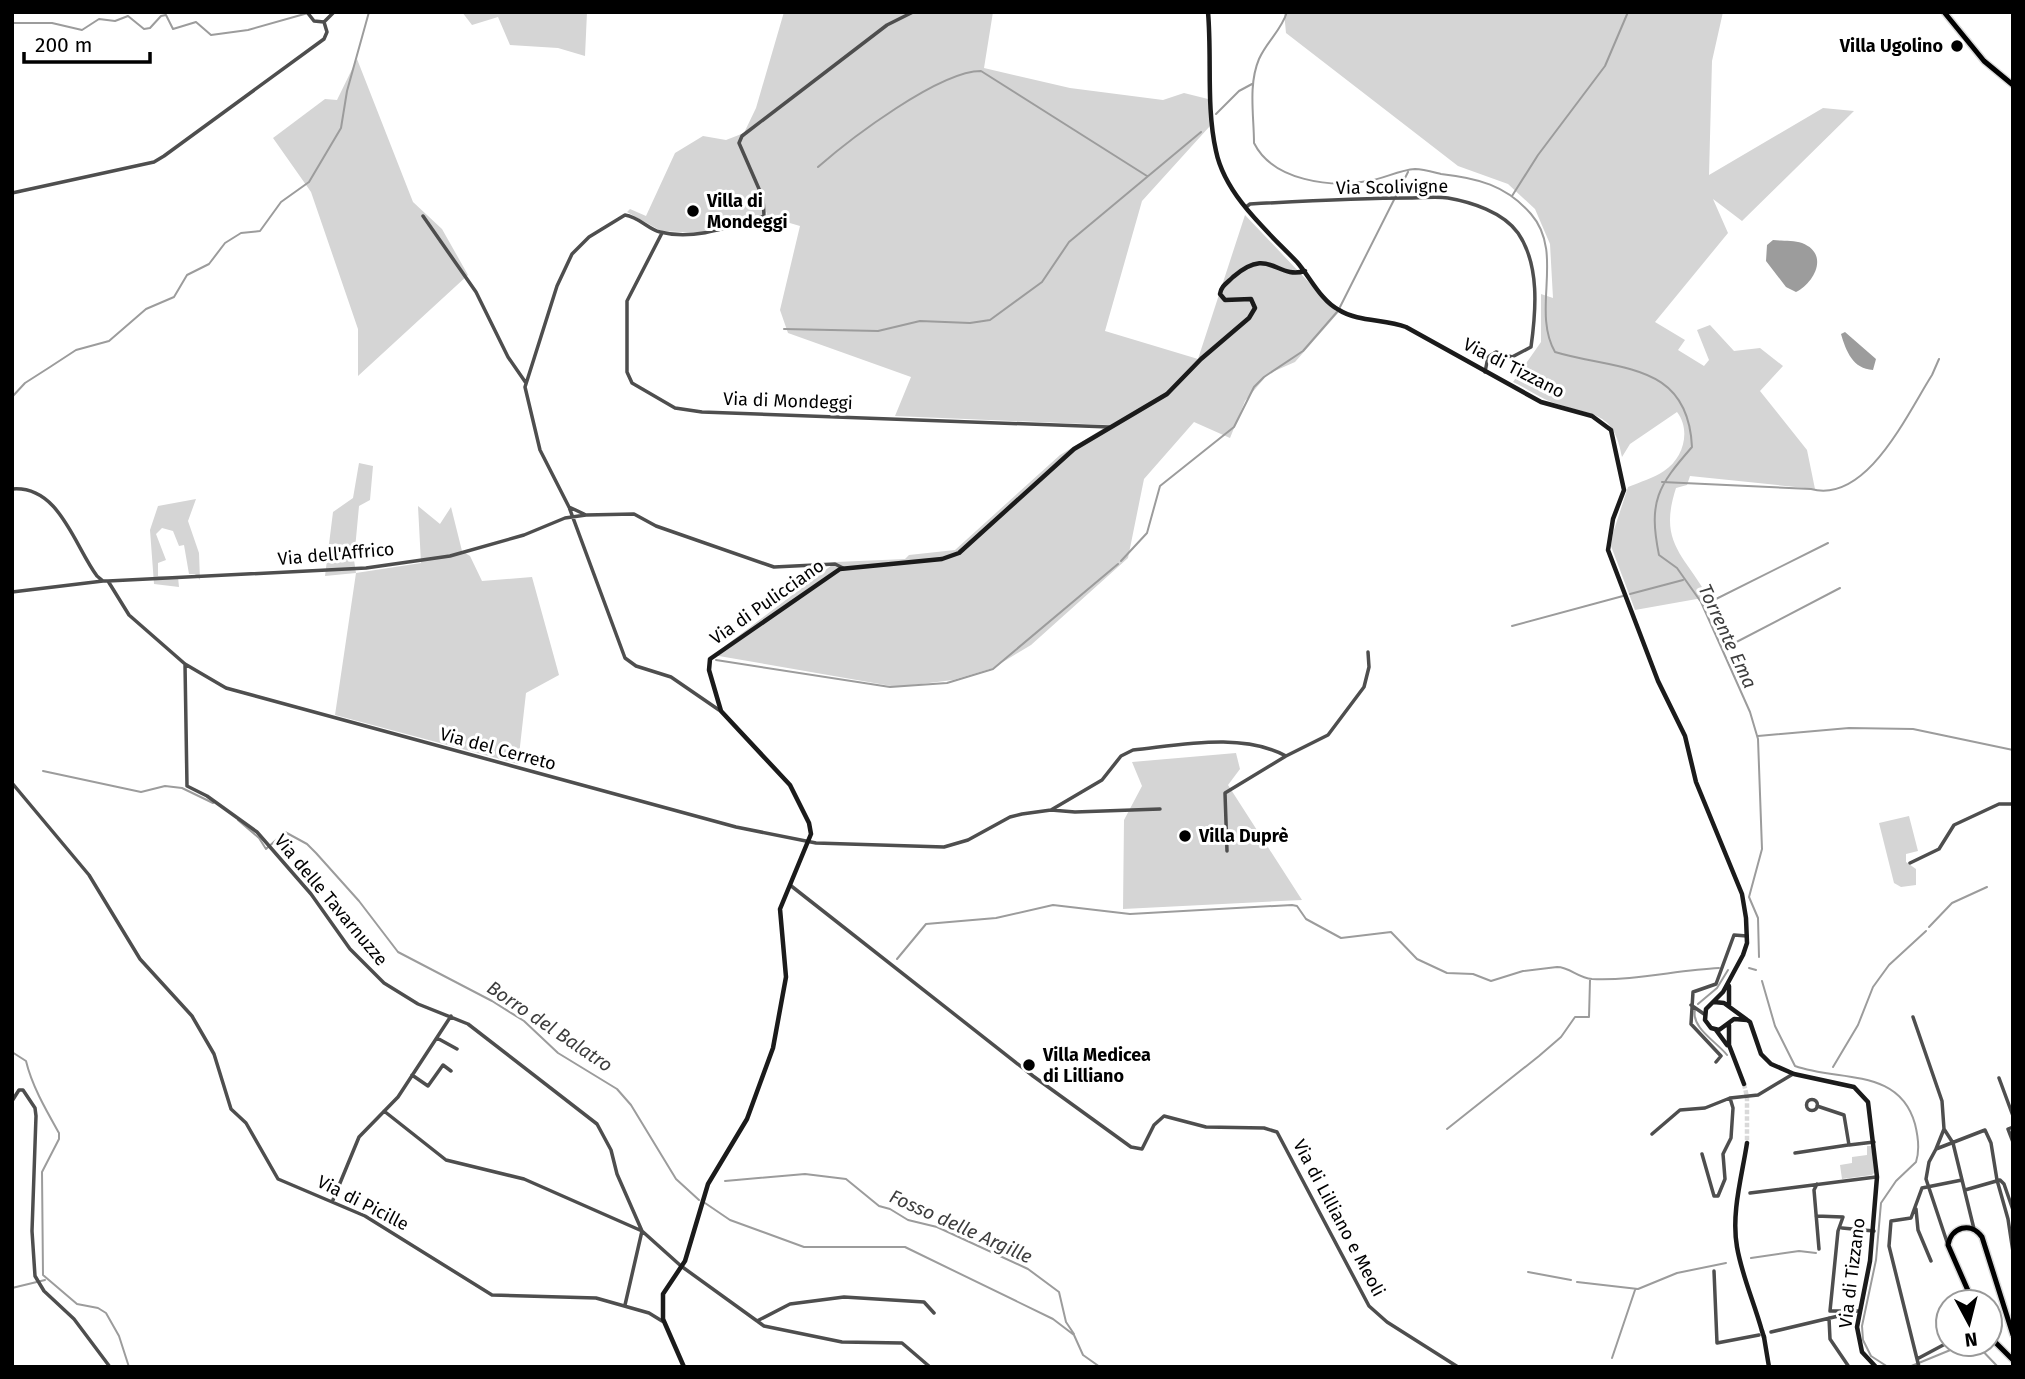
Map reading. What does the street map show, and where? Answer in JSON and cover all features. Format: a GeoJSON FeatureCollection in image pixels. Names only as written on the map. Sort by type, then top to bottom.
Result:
{"type":"FeatureCollection","features":[{"type":"Feature","properties":{"kind":"main road"},"geometry":{"type":"LineString","coordinates":[[1944,12],[1984,61],[2013,85]]}},
{"type":"Feature","properties":{"kind":"main road"},"geometry":{"type":"LineString","coordinates":[[1967,1288],[1948,1245],[1955,1231],[1964,1227],[1974,1229],[1982,1237],[2013,1335]]}},
{"type":"Feature","properties":{"kind":"street"},"geometry":{"type":"LineString","coordinates":[[307,12],[314,21],[324,22]]}},
{"type":"Feature","properties":{"kind":"street"},"geometry":{"type":"LineString","coordinates":[[324,22],[334,12]]}},
{"type":"Feature","properties":{"kind":"street"},"geometry":{"type":"LineString","coordinates":[[526,383],[557,286],[578,246],[625,215],[662,233],[710,232],[764,216],[762,198],[739,143],[742,136],[887,24],[913,12]]}},
{"type":"Feature","properties":{"kind":"street","name":"Via di Tizzano"},"geometry":{"type":"LineString","coordinates":[[1208,12],[1216,154],[1246,207],[1338,310],[1406,327],[1549,405],[1601,420],[1611,430],[1624,490],[1613,519],[1608,551],[1658,681],[1685,736],[1696,782],[1742,894],[1747,936],[1746,948],[1728,993],[1728,1038],[1731,1052]]}},
{"type":"Feature","properties":{"kind":"street"},"geometry":{"type":"LineString","coordinates":[[12,193],[154,162],[324,39],[327,32],[324,22]]}},
{"type":"Feature","properties":{"kind":"street","name":"Via Scolivigne"},"geometry":{"type":"LineString","coordinates":[[1246,207],[1250,204],[1445,197],[1474,204],[1499,216],[1518,232],[1525,250],[1535,286],[1534,326],[1531,347],[1512,357],[1496,352],[1488,357],[1485,372]]}},
{"type":"Feature","properties":{"kind":"street"},"geometry":{"type":"LineString","coordinates":[[423,216],[476,292],[508,357],[526,383],[540,450],[569,507],[625,658],[636,666],[671,677],[721,711]]}},
{"type":"Feature","properties":{"kind":"street","name":"Via di Mondeggi"},"geometry":{"type":"LineString","coordinates":[[662,233],[627,301],[627,372],[632,383],[675,408],[702,412],[1111,427]]}},
{"type":"Feature","properties":{"kind":"street","name":"Via di Pulicciano"},"geometry":{"type":"LineString","coordinates":[[810,842],[809,823],[790,785],[721,711],[709,670],[710,659],[843,568],[956,555],[1063,458],[1167,394],[1201,359],[1252,315],[1255,306],[1251,299],[1225,300],[1221,297],[1222,287],[1245,267],[1263,263],[1298,273],[1305,271]]}},
{"type":"Feature","properties":{"kind":"street"},"geometry":{"type":"LineString","coordinates":[[12,489],[26,489],[51,501],[86,562],[105,582],[129,615],[185,664]]}},
{"type":"Feature","properties":{"kind":"street"},"geometry":{"type":"LineString","coordinates":[[569,507],[586,515]]}},
{"type":"Feature","properties":{"kind":"street"},"geometry":{"type":"LineString","coordinates":[[572,516],[641,516],[656,526],[774,567],[835,564],[843,568]]}},
{"type":"Feature","properties":{"kind":"street","name":"Via dell'Affrico"},"geometry":{"type":"LineString","coordinates":[[12,592],[105,582],[366,568],[470,552],[572,516]]}},
{"type":"Feature","properties":{"kind":"street"},"geometry":{"type":"LineString","coordinates":[[560,520],[576,525]]}},
{"type":"Feature","properties":{"kind":"street"},"geometry":{"type":"LineString","coordinates":[[1227,851],[1225,793],[1286,756],[1328,736],[1364,687],[1369,667],[1367,652]]}},
{"type":"Feature","properties":{"kind":"street","name":"Via del Cerreto"},"geometry":{"type":"LineString","coordinates":[[185,664],[212,681],[238,691],[724,824],[810,842],[944,847],[968,840],[1010,817],[1051,810]]}},
{"type":"Feature","properties":{"kind":"street","name":"Via delle Tavarnuzze"},"geometry":{"type":"LineString","coordinates":[[185,664],[187,786],[257,832],[296,875],[350,949],[375,975],[401,996],[468,1024],[597,1125],[611,1150],[626,1196],[642,1231],[681,1266],[756,1322],[777,1330],[842,1342],[902,1343],[930,1367]]}},
{"type":"Feature","properties":{"kind":"street"},"geometry":{"type":"LineString","coordinates":[[1051,810],[1102,780],[1121,756],[1133,750],[1236,743],[1272,749],[1286,756]]}},
{"type":"Feature","properties":{"kind":"street","name":"Via di Picille"},"geometry":{"type":"LineString","coordinates":[[12,783],[89,875],[140,959],[188,1010],[214,1054],[231,1109],[246,1124],[275,1176],[333,1200],[396,1234],[492,1295],[586,1296],[649,1313],[664,1322]]}},
{"type":"Feature","properties":{"kind":"street"},"geometry":{"type":"LineString","coordinates":[[1910,863],[1939,849],[1954,825],[1999,804],[2013,804]]}},
{"type":"Feature","properties":{"kind":"street"},"geometry":{"type":"LineString","coordinates":[[1051,810],[1075,812],[1160,809]]}},
{"type":"Feature","properties":{"kind":"street"},"geometry":{"type":"LineString","coordinates":[[684,1367],[661,1312],[665,1288],[681,1266],[708,1184],[747,1119],[775,1043],[787,965],[780,909],[810,842]]}},
{"type":"Feature","properties":{"kind":"street","name":"Via di Lilliano e Meoli"},"geometry":{"type":"LineString","coordinates":[[790,885],[1033,1076],[1131,1147],[1142,1149],[1154,1125],[1164,1116],[1206,1127],[1264,1128],[1277,1132],[1369,1306],[1387,1322],[1458,1367]]}},
{"type":"Feature","properties":{"kind":"street"},"geometry":{"type":"LineString","coordinates":[[1716,1062],[1721,1056],[1691,1024],[1693,992],[1712,987],[1720,978],[1734,934],[1747,936]]}},
{"type":"Feature","properties":{"kind":"street","name":"Via di Tizzano"},"geometry":{"type":"LineString","coordinates":[[1704,1014],[1732,978]]}},
{"type":"Feature","properties":{"kind":"street"},"geometry":{"type":"LineString","coordinates":[[1698,1008],[1722,1002],[1747,1020]]}},
{"type":"Feature","properties":{"kind":"street"},"geometry":{"type":"LineString","coordinates":[[1691,1005],[1704,1014],[1707,1024],[1731,1052],[1744,1084]]}},
{"type":"Feature","properties":{"kind":"street"},"geometry":{"type":"LineString","coordinates":[[333,1200],[359,1138],[398,1097],[451,1016]]}},
{"type":"Feature","properties":{"kind":"street"},"geometry":{"type":"LineString","coordinates":[[1913,1017],[1942,1101],[1944,1129],[1927,1168],[1927,1187],[1948,1245]]}},
{"type":"Feature","properties":{"kind":"street"},"geometry":{"type":"LineString","coordinates":[[1714,1029],[1722,1030],[1737,1018],[1747,1020]]}},
{"type":"Feature","properties":{"kind":"street","name":"Via di Tizzano"},"geometry":{"type":"LineString","coordinates":[[1747,1020],[1766,1061],[1794,1074],[1854,1087],[1861,1093],[1870,1110],[1877,1177],[1874,1231],[1858,1312],[1858,1341],[1866,1358],[1876,1367]]}},
{"type":"Feature","properties":{"kind":"street"},"geometry":{"type":"LineString","coordinates":[[437,1038],[457,1049]]}},
{"type":"Feature","properties":{"kind":"street"},"geometry":{"type":"LineString","coordinates":[[411,1074],[428,1086],[443,1065],[451,1071]]}},
{"type":"Feature","properties":{"kind":"street"},"geometry":{"type":"LineString","coordinates":[[1652,1134],[1668,1117],[1680,1110],[1705,1108],[1730,1098],[1758,1095],[1794,1074]]}},
{"type":"Feature","properties":{"kind":"street"},"geometry":{"type":"LineString","coordinates":[[1999,1078],[2013,1116]]}},
{"type":"Feature","properties":{"kind":"street"},"geometry":{"type":"LineString","coordinates":[[12,1101],[19,1090],[25,1091],[36,1111],[32,1231],[35,1276],[44,1291],[74,1319],[110,1367]]}},
{"type":"Feature","properties":{"kind":"street"},"geometry":{"type":"LineString","coordinates":[[1702,1154],[1711,1190],[1714,1196],[1718,1196],[1726,1179],[1723,1154],[1731,1138],[1733,1108],[1730,1098]]}},
{"type":"Feature","properties":{"kind":"street"},"geometry":{"type":"LineString","coordinates":[[1817,1106],[1844,1115],[1849,1145]]}},
{"type":"Feature","properties":{"kind":"street"},"geometry":{"type":"LineString","coordinates":[[384,1111],[446,1160],[524,1179],[642,1231],[625,1306]]}},
{"type":"Feature","properties":{"kind":"street"},"geometry":{"type":"LineString","coordinates":[[2013,1127],[2008,1129],[2013,1142]]}},
{"type":"Feature","properties":{"kind":"street"},"geometry":{"type":"LineString","coordinates":[[1944,1129],[1953,1143],[1974,1229]]}},
{"type":"Feature","properties":{"kind":"street"},"geometry":{"type":"LineString","coordinates":[[1936,1149],[1985,1130],[1991,1143],[2013,1252]]}},
{"type":"Feature","properties":{"kind":"street"},"geometry":{"type":"LineString","coordinates":[[1795,1153],[1874,1142]]}},
{"type":"Feature","properties":{"kind":"street"},"geometry":{"type":"LineString","coordinates":[[1747,1143],[1736,1214],[1737,1244],[1745,1284],[1762,1334],[1769,1367]]}},
{"type":"Feature","properties":{"kind":"street"},"geometry":{"type":"LineString","coordinates":[[1750,1192],[1877,1177]]}},
{"type":"Feature","properties":{"kind":"street"},"geometry":{"type":"LineString","coordinates":[[1919,1367],[1889,1246],[1891,1221],[1911,1219],[1922,1188],[1962,1180]]}},
{"type":"Feature","properties":{"kind":"street"},"geometry":{"type":"LineString","coordinates":[[1965,1190],[1997,1180],[2004,1184],[2013,1210]]}},
{"type":"Feature","properties":{"kind":"street"},"geometry":{"type":"LineString","coordinates":[[1814,1190],[1817,1184]]}},
{"type":"Feature","properties":{"kind":"street"},"geometry":{"type":"LineString","coordinates":[[1811,1185],[1814,1190],[1819,1249]]}},
{"type":"Feature","properties":{"kind":"street"},"geometry":{"type":"LineString","coordinates":[[1916,1203],[1918,1230],[1931,1261]]}},
{"type":"Feature","properties":{"kind":"street"},"geometry":{"type":"LineString","coordinates":[[1816,1216],[1843,1217],[1830,1311],[1858,1312]]}},
{"type":"Feature","properties":{"kind":"street"},"geometry":{"type":"LineString","coordinates":[[1842,1228],[1874,1231]]}},
{"type":"Feature","properties":{"kind":"street"},"geometry":{"type":"LineString","coordinates":[[1714,1271],[1717,1343],[1762,1334]]}},
{"type":"Feature","properties":{"kind":"street"},"geometry":{"type":"LineString","coordinates":[[756,1322],[790,1304],[844,1297],[924,1303],[934,1313]]}},
{"type":"Feature","properties":{"kind":"street","name":"Via di Picille"},"geometry":{"type":"LineString","coordinates":[[649,1313],[661,1312]]}},
{"type":"Feature","properties":{"kind":"street"},"geometry":{"type":"LineString","coordinates":[[1771,1332],[1858,1312]]}},
{"type":"Feature","properties":{"kind":"street"},"geometry":{"type":"LineString","coordinates":[[1829,1318],[1830,1339],[1849,1367]]}},
{"type":"Feature","properties":{"kind":"street"},"geometry":{"type":"LineString","coordinates":[[1917,1360],[1934,1350]]}},
{"type":"Feature","properties":{"kind":"shaded area"},"geometry":{"type":"Polygon","coordinates":[[[462,12],[587,12],[585,56],[558,48],[510,45],[498,17],[472,25],[462,12]]]}},
{"type":"Feature","properties":{"kind":"shaded area"},"geometry":{"type":"Polygon","coordinates":[[[784,12],[993,12],[984,68],[1070,88],[1163,100],[1184,93],[1208,99],[1210,126],[1142,201],[1105,331],[1198,359],[1245,215],[1338,313],[1295,362],[1268,374],[1245,401],[1230,438],[1194,422],[1144,479],[1128,558],[1031,645],[993,668],[953,680],[897,687],[713,655],[836,562],[905,559],[909,555],[955,550],[1060,455],[1109,425],[895,416],[911,377],[788,333],[780,310],[800,226],[766,216],[767,212],[762,216],[700,233],[661,231],[627,212],[630,209],[646,216],[675,153],[703,136],[726,140],[744,133],[756,108],[784,12]]]}},
{"type":"Feature","properties":{"kind":"shaded area"},"geometry":{"type":"Polygon","coordinates":[[[1284,12],[1723,12],[1712,61],[1709,175],[1823,108],[1854,111],[1742,221],[1713,199],[1728,233],[1655,322],[1685,340],[1678,350],[1704,366],[1709,360],[1697,330],[1710,325],[1734,351],[1760,348],[1783,366],[1760,391],[1807,450],[1815,489],[1690,476],[1687,485],[1676,488],[1671,507],[1672,535],[1676,547],[1708,597],[1635,610],[1611,546],[1628,487],[1664,471],[1681,451],[1684,427],[1677,412],[1630,444],[1622,457],[1614,431],[1601,418],[1551,402],[1513,382],[1541,342],[1541,294],[1553,298],[1550,244],[1535,209],[1508,184],[1458,166],[1286,33],[1284,12]]]}},
{"type":"Feature","properties":{"kind":"shaded area"},"geometry":{"type":"Polygon","coordinates":[[[357,59],[413,202],[442,229],[468,275],[358,376],[358,329],[311,192],[273,138],[325,99],[337,100],[357,59]]]}},
{"type":"Feature","properties":{"kind":"shaded area"},"geometry":{"type":"Polygon","coordinates":[[[1773,240],[1802,243],[1815,254],[1817,261],[1813,275],[1803,288],[1796,292],[1786,287],[1766,261],[1767,245],[1773,240]]]}},
{"type":"Feature","properties":{"kind":"shaded area"},"geometry":{"type":"Polygon","coordinates":[[[1845,332],[1876,359],[1873,370],[1860,366],[1851,358],[1841,334],[1845,332]]]}},
{"type":"Feature","properties":{"kind":"shaded area"},"geometry":{"type":"Polygon","coordinates":[[[359,463],[373,466],[370,500],[359,506],[354,560],[356,573],[325,576],[333,512],[353,498],[359,463]]]}},
{"type":"Feature","properties":{"kind":"shaded area"},"geometry":{"type":"Polygon","coordinates":[[[196,499],[188,521],[199,553],[200,580],[195,574],[189,574],[184,545],[179,546],[173,531],[162,528],[156,534],[166,560],[158,563],[158,576],[178,577],[179,587],[154,584],[150,530],[158,506],[196,499]]]}},
{"type":"Feature","properties":{"kind":"shaded area"},"geometry":{"type":"Polygon","coordinates":[[[418,506],[440,524],[451,507],[462,551],[470,556],[482,581],[532,577],[559,675],[526,693],[518,764],[335,715],[356,573],[421,563],[418,506]]]}},
{"type":"Feature","properties":{"kind":"shaded area"},"geometry":{"type":"Polygon","coordinates":[[[1236,753],[1240,769],[1228,785],[1302,900],[1123,909],[1124,820],[1142,786],[1132,762],[1236,753]]]}},
{"type":"Feature","properties":{"kind":"shaded area"},"geometry":{"type":"Polygon","coordinates":[[[1909,816],[1918,851],[1906,854],[1906,862],[1916,869],[1916,885],[1901,887],[1894,883],[1879,823],[1909,816]]]}},
{"type":"Feature","properties":{"kind":"shaded area"},"geometry":{"type":"Polygon","coordinates":[[[1867,1146],[1871,1146],[1875,1172],[1872,1175],[1842,1179],[1840,1165],[1852,1163],[1852,1157],[1867,1155],[1867,1146]]]}},
{"type":"Feature","properties":{"kind":"waterway"},"geometry":{"type":"LineString","coordinates":[[12,397],[25,383],[76,350],[109,341],[146,309],[174,297],[187,275],[209,264],[225,243],[241,233],[260,231],[281,202],[309,182],[341,128],[347,91],[369,12]]}},
{"type":"Feature","properties":{"kind":"waterway","name":"Torrente Ema"},"geometry":{"type":"LineString","coordinates":[[1287,12],[1259,59],[1254,79],[1254,143],[1263,156],[1289,174],[1321,182],[1368,181],[1415,169],[1479,181],[1511,196],[1531,214],[1541,229],[1546,246],[1546,318],[1548,336],[1555,352],[1646,374],[1664,384],[1678,399],[1688,419],[1692,447],[1671,473],[1659,495],[1656,507],[1656,536],[1659,555],[1677,568],[1701,602],[1750,712],[1758,739],[1762,849],[1749,897],[1758,918],[1759,957]]}},
{"type":"Feature","properties":{"kind":"waterway"},"geometry":{"type":"LineString","coordinates":[[1512,196],[1538,155],[1605,66],[1628,12]]}},
{"type":"Feature","properties":{"kind":"waterway"},"geometry":{"type":"LineString","coordinates":[[12,23],[52,23],[82,30],[99,19],[115,21],[128,16],[144,29],[150,28],[161,16],[166,15],[173,29],[196,22],[211,35],[248,30],[308,13]]}},
{"type":"Feature","properties":{"kind":"waterway"},"geometry":{"type":"LineString","coordinates":[[818,167],[873,124],[919,94],[963,74],[981,71],[1147,176]]}},
{"type":"Feature","properties":{"kind":"waterway"},"geometry":{"type":"LineString","coordinates":[[1216,114],[1239,91],[1252,84]]}},
{"type":"Feature","properties":{"kind":"waterway"},"geometry":{"type":"LineString","coordinates":[[784,329],[878,331],[920,321],[970,323],[990,320],[1042,282],[1069,242],[1201,132]]}},
{"type":"Feature","properties":{"kind":"waterway"},"geometry":{"type":"LineString","coordinates":[[1340,307],[1408,172]]}},
{"type":"Feature","properties":{"kind":"waterway"},"geometry":{"type":"LineString","coordinates":[[1121,561],[1147,533],[1160,486],[1234,427],[1254,387],[1264,377],[1303,351],[1337,312]]}},
{"type":"Feature","properties":{"kind":"waterway"},"geometry":{"type":"LineString","coordinates":[[1662,482],[1831,490],[1850,483],[1867,470],[1883,452],[1932,375],[1939,359]]}},
{"type":"Feature","properties":{"kind":"waterway"},"geometry":{"type":"LineString","coordinates":[[1704,605],[1828,543]]}},
{"type":"Feature","properties":{"kind":"waterway"},"geometry":{"type":"LineString","coordinates":[[716,660],[890,687],[947,683],[993,669],[1118,564]]}},
{"type":"Feature","properties":{"kind":"waterway"},"geometry":{"type":"LineString","coordinates":[[1630,594],[1683,580]]}},
{"type":"Feature","properties":{"kind":"waterway"},"geometry":{"type":"LineString","coordinates":[[1723,649],[1840,588]]}},
{"type":"Feature","properties":{"kind":"waterway"},"geometry":{"type":"LineString","coordinates":[[1512,626],[1623,596]]}},
{"type":"Feature","properties":{"kind":"waterway"},"geometry":{"type":"LineString","coordinates":[[1758,736],[1849,728],[1913,729],[2013,750]]}},
{"type":"Feature","properties":{"kind":"waterway"},"geometry":{"type":"LineString","coordinates":[[43,771],[141,792],[165,786],[182,788],[213,803]]}},
{"type":"Feature","properties":{"kind":"waterway","name":"Borro del Balatro"},"geometry":{"type":"LineString","coordinates":[[238,820],[259,838],[266,849],[285,832],[307,844],[359,901],[398,952],[492,1001],[524,1021],[558,1053],[617,1089],[631,1105],[676,1179],[699,1200]]}},
{"type":"Feature","properties":{"kind":"waterway"},"geometry":{"type":"LineString","coordinates":[[1929,927],[1952,903],[1987,887]]}},
{"type":"Feature","properties":{"kind":"waterway"},"geometry":{"type":"LineString","coordinates":[[897,959],[926,924],[996,918],[1053,905],[1130,914],[1292,905],[1297,906],[1306,919],[1341,938],[1391,932],[1417,959],[1447,973],[1473,974],[1491,981],[1523,971],[1557,967],[1592,979],[1640,977],[1719,968]]}},
{"type":"Feature","properties":{"kind":"waterway"},"geometry":{"type":"LineString","coordinates":[[1833,1067],[1858,1025],[1873,987],[1889,965],[1926,931]]}},
{"type":"Feature","properties":{"kind":"waterway"},"geometry":{"type":"LineString","coordinates":[[1749,968],[1756,970]]}},
{"type":"Feature","properties":{"kind":"waterway"},"geometry":{"type":"LineString","coordinates":[[1698,1004],[1717,988],[1728,970]]}},
{"type":"Feature","properties":{"kind":"waterway"},"geometry":{"type":"LineString","coordinates":[[1447,1129],[1561,1037],[1575,1017],[1589,1017],[1590,980]]}},
{"type":"Feature","properties":{"kind":"waterway","name":"Torrente Ema"},"geometry":{"type":"LineString","coordinates":[[1762,981],[1775,1026],[1795,1066],[1882,1085],[1896,1093],[1907,1106],[1915,1124],[1918,1143],[1916,1162],[1896,1181],[1881,1203],[1876,1260],[1862,1326],[1863,1340],[1871,1356],[1888,1367]]}},
{"type":"Feature","properties":{"kind":"waterway"},"geometry":{"type":"LineString","coordinates":[[1695,1010],[1695,1017],[1701,1029],[1727,1055]]}},
{"type":"Feature","properties":{"kind":"waterway"},"geometry":{"type":"LineString","coordinates":[[12,1052],[26,1061],[44,1107],[59,1133],[59,1139],[42,1172],[43,1275],[77,1304],[98,1308],[106,1313],[119,1336],[129,1367]]}},
{"type":"Feature","properties":{"kind":"waterway","name":"Fosso delle Argille"},"geometry":{"type":"LineString","coordinates":[[725,1181],[805,1174],[846,1179],[879,1206],[908,1220],[937,1227],[1028,1269],[1059,1292],[1066,1322],[1074,1334]]}},
{"type":"Feature","properties":{"kind":"waterway","name":"Borro del Balatro"},"geometry":{"type":"LineString","coordinates":[[705,1203],[730,1220],[804,1247],[905,1247],[1053,1319],[1074,1335],[1083,1355],[1100,1367]]}},
{"type":"Feature","properties":{"kind":"waterway"},"geometry":{"type":"LineString","coordinates":[[1751,1258],[1799,1251],[1816,1253]]}},
{"type":"Feature","properties":{"kind":"waterway"},"geometry":{"type":"LineString","coordinates":[[1577,1282],[1638,1289],[1677,1273],[1726,1263]]}},
{"type":"Feature","properties":{"kind":"waterway"},"geometry":{"type":"LineString","coordinates":[[1528,1272],[1571,1280]]}},
{"type":"Feature","properties":{"kind":"waterway"},"geometry":{"type":"LineString","coordinates":[[12,1288],[45,1280]]}},
{"type":"Feature","properties":{"kind":"waterway"},"geometry":{"type":"LineString","coordinates":[[1612,1358],[1635,1290]]}},
{"type":"Feature","properties":{"kind":"waterway","name":"Torrente Ema"},"geometry":{"type":"LineString","coordinates":[[1909,1367],[1934,1357]]}},
{"type":"Feature","properties":{"kind":"waterway","name":"Torrente Ema"},"geometry":{"type":"LineString","coordinates":[[1989,1358],[1998,1367]]}},
{"type":"Feature","properties":{"kind":"tunnel"},"geometry":{"type":"LineString","coordinates":[[1744,1084],[1747,1097],[1747,1143]]}},
{"type":"Feature","properties":{"kind":"place","name":"Villa Ugolino"},"geometry":{"type":"Point","coordinates":[1957,46]}},
{"type":"Feature","properties":{"kind":"place","name":"Villa di Mondeggi"},"geometry":{"type":"Point","coordinates":[693,211]}},
{"type":"Feature","properties":{"kind":"place","name":"Villa Duprè"},"geometry":{"type":"Point","coordinates":[1185,836]}},
{"type":"Feature","properties":{"kind":"place","name":"Villa Medicea di Lilliano"},"geometry":{"type":"Point","coordinates":[1029,1065]}}]}
